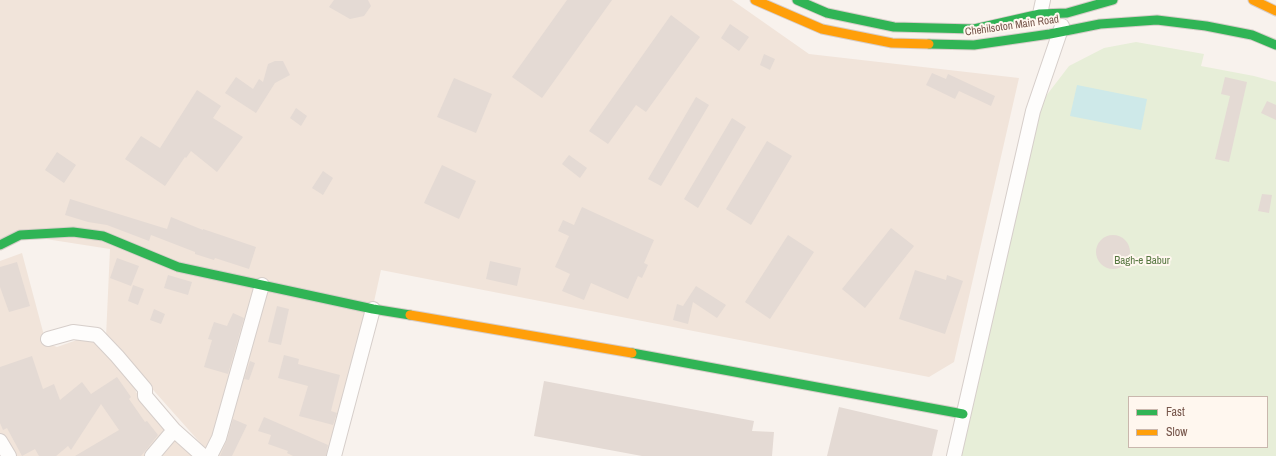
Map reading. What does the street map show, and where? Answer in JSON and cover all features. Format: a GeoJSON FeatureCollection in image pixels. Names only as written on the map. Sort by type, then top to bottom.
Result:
{"type":"FeatureCollection","features":[{"type":"Feature","properties":{"kind":"street","name":"Chehilsoton Main Road"},"geometry":{"type":"LineString","coordinates":[[755,0],[822,29],[892,43],[974,45],[1060,33],[1100,24],[1157,20],[1206,26],[1252,36],[1276,45]]}},
{"type":"Feature","properties":{"kind":"street","name":"Chehilsoton Main Road"},"geometry":{"type":"LineString","coordinates":[[798,0],[827,13],[894,27],[974,29],[1040,14],[1067,12],[1113,0]]}},
{"type":"Feature","properties":{"kind":"street"},"geometry":{"type":"LineString","coordinates":[[1040,14],[1043,0]]}},
{"type":"Feature","properties":{"kind":"street"},"geometry":{"type":"LineString","coordinates":[[1253,0],[1276,11]]}},
{"type":"Feature","properties":{"kind":"street"},"geometry":{"type":"LineString","coordinates":[[954,456],[1033,111],[1067,12]]}},
{"type":"Feature","properties":{"kind":"street"},"geometry":{"type":"LineString","coordinates":[[0,245],[20,235],[73,232],[102,236],[178,267],[373,308],[712,366],[963,414]]}},
{"type":"Feature","properties":{"kind":"street"},"geometry":{"type":"LineString","coordinates":[[210,456],[219,438],[262,285]]}},
{"type":"Feature","properties":{"kind":"street"},"geometry":{"type":"LineString","coordinates":[[334,456],[373,308]]}},
{"type":"Feature","properties":{"kind":"street"},"geometry":{"type":"LineString","coordinates":[[48,339],[73,332],[97,335],[145,389],[145,396],[174,430],[203,456]]}},
{"type":"Feature","properties":{"kind":"street"},"geometry":{"type":"LineString","coordinates":[[152,456],[174,430]]}},
{"type":"Feature","properties":{"kind":"street"},"geometry":{"type":"LineString","coordinates":[[0,441],[9,456]]}},
{"type":"Feature","properties":{"kind":"shaded area"},"geometry":{"type":"Polygon","coordinates":[[[0,0],[732,0],[809,54],[1019,78],[954,362],[929,377],[381,270],[340,456],[212,456],[106,337],[110,249],[20,235],[0,245],[0,0]]]}},
{"type":"Feature","properties":{"kind":"shaded area"},"geometry":{"type":"Polygon","coordinates":[[[22,253],[46,343],[57,347],[77,340],[87,339],[100,343],[133,380],[136,392],[157,421],[178,444],[193,456],[0,456],[0,261],[22,253]]]}},
{"type":"Feature","properties":{"kind":"green space","name":"Bagh-e Babur"},"geometry":{"type":"Polygon","coordinates":[[[1136,42],[1204,54],[1201,66],[1254,76],[1276,82],[1276,456],[960,456],[1034,126],[1046,96],[1069,66],[1104,48],[1136,42]]]}},
{"type":"Feature","properties":{"kind":"water"},"geometry":{"type":"Polygon","coordinates":[[[1077,85],[1147,99],[1141,130],[1070,116],[1077,85]]]}},
{"type":"Feature","properties":{"kind":"building"},"geometry":{"type":"Polygon","coordinates":[[[334,0],[368,0],[371,6],[364,16],[350,19],[329,7],[334,0]]]}},
{"type":"Feature","properties":{"kind":"building"},"geometry":{"type":"Polygon","coordinates":[[[567,0],[612,0],[542,98],[512,77],[567,0]]]}},
{"type":"Feature","properties":{"kind":"building"},"geometry":{"type":"Polygon","coordinates":[[[671,15],[700,37],[646,112],[636,105],[608,144],[589,131],[671,15]]]}},
{"type":"Feature","properties":{"kind":"building"},"geometry":{"type":"Polygon","coordinates":[[[730,24],[749,37],[739,51],[721,38],[730,24]]]}},
{"type":"Feature","properties":{"kind":"building"},"geometry":{"type":"Polygon","coordinates":[[[764,54],[775,59],[770,70],[760,65],[764,54]]]}},
{"type":"Feature","properties":{"kind":"building"},"geometry":{"type":"Polygon","coordinates":[[[275,61],[283,61],[290,75],[275,83],[256,113],[225,93],[236,77],[253,89],[259,79],[263,82],[268,64],[275,61]]]}},
{"type":"Feature","properties":{"kind":"building"},"geometry":{"type":"Polygon","coordinates":[[[932,73],[946,79],[948,74],[995,96],[991,106],[959,91],[955,99],[926,85],[932,73]]]}},
{"type":"Feature","properties":{"kind":"building"},"geometry":{"type":"Polygon","coordinates":[[[1225,77],[1247,82],[1229,162],[1215,159],[1230,96],[1221,94],[1225,77]]]}},
{"type":"Feature","properties":{"kind":"building"},"geometry":{"type":"Polygon","coordinates":[[[454,78],[492,94],[476,133],[437,117],[454,78]]]}},
{"type":"Feature","properties":{"kind":"building"},"geometry":{"type":"Polygon","coordinates":[[[197,90],[221,106],[213,118],[243,137],[217,172],[191,151],[186,158],[185,157],[165,186],[125,159],[141,136],[160,148],[197,90]]]}},
{"type":"Feature","properties":{"kind":"building"},"geometry":{"type":"Polygon","coordinates":[[[696,97],[709,105],[661,186],[648,179],[696,97]]]}},
{"type":"Feature","properties":{"kind":"building"},"geometry":{"type":"Polygon","coordinates":[[[1267,101],[1276,105],[1276,120],[1261,113],[1267,101]]]}},
{"type":"Feature","properties":{"kind":"building"},"geometry":{"type":"Polygon","coordinates":[[[296,108],[307,116],[301,126],[290,118],[296,108]]]}},
{"type":"Feature","properties":{"kind":"building"},"geometry":{"type":"Polygon","coordinates":[[[732,118],[746,127],[698,208],[684,199],[732,118]]]}},
{"type":"Feature","properties":{"kind":"building"},"geometry":{"type":"Polygon","coordinates":[[[767,141],[792,156],[751,225],[726,209],[767,141]]]}},
{"type":"Feature","properties":{"kind":"building"},"geometry":{"type":"Polygon","coordinates":[[[57,152],[76,165],[64,183],[45,170],[57,152]]]}},
{"type":"Feature","properties":{"kind":"building"},"geometry":{"type":"Polygon","coordinates":[[[569,155],[587,168],[580,178],[562,164],[569,155]]]}},
{"type":"Feature","properties":{"kind":"building"},"geometry":{"type":"Polygon","coordinates":[[[442,165],[476,181],[459,219],[424,203],[442,165]]]}},
{"type":"Feature","properties":{"kind":"building"},"geometry":{"type":"Polygon","coordinates":[[[323,171],[333,178],[323,195],[312,188],[323,171]]]}},
{"type":"Feature","properties":{"kind":"building"},"geometry":{"type":"Polygon","coordinates":[[[1262,194],[1272,195],[1269,213],[1258,211],[1262,194]]]}},
{"type":"Feature","properties":{"kind":"building"},"geometry":{"type":"Polygon","coordinates":[[[70,199],[167,229],[171,217],[203,230],[256,247],[249,269],[215,258],[214,260],[195,254],[195,252],[151,235],[149,241],[107,225],[88,222],[65,215],[70,199]]]}},
{"type":"Feature","properties":{"kind":"building"},"geometry":{"type":"Polygon","coordinates":[[[582,207],[654,240],[644,263],[648,265],[642,278],[638,276],[628,299],[591,283],[584,300],[562,291],[570,274],[555,267],[569,236],[558,231],[563,220],[574,225],[582,207]]]}},
{"type":"Feature","properties":{"kind":"building"},"geometry":{"type":"Polygon","coordinates":[[[891,228],[914,246],[865,308],[842,289],[891,228]]]}},
{"type":"Feature","properties":{"kind":"building"},"geometry":{"type":"Polygon","coordinates":[[[788,235],[814,252],[770,319],[745,302],[788,235]]]}},
{"type":"Feature","properties":{"kind":"building"},"geometry":{"type":"Polygon","coordinates":[[[1110,235],[1116,235],[1120,236],[1127,242],[1130,252],[1129,259],[1123,266],[1116,269],[1110,269],[1106,268],[1099,262],[1096,255],[1096,249],[1097,245],[1103,238],[1110,235]]]}},
{"type":"Feature","properties":{"kind":"building"},"geometry":{"type":"Polygon","coordinates":[[[117,258],[139,266],[131,286],[110,278],[117,258]]]}},
{"type":"Feature","properties":{"kind":"building"},"geometry":{"type":"Polygon","coordinates":[[[490,261],[521,268],[517,286],[486,279],[490,261]]]}},
{"type":"Feature","properties":{"kind":"building"},"geometry":{"type":"Polygon","coordinates":[[[17,262],[30,306],[9,312],[0,287],[0,267],[17,262]]]}},
{"type":"Feature","properties":{"kind":"building"},"geometry":{"type":"Polygon","coordinates":[[[915,270],[946,280],[947,275],[963,281],[945,334],[899,319],[915,270]]]}},
{"type":"Feature","properties":{"kind":"building"},"geometry":{"type":"Polygon","coordinates":[[[168,275],[192,282],[188,295],[164,288],[168,275]]]}},
{"type":"Feature","properties":{"kind":"building"},"geometry":{"type":"Polygon","coordinates":[[[133,285],[144,289],[138,305],[128,301],[133,285]]]}},
{"type":"Feature","properties":{"kind":"building"},"geometry":{"type":"Polygon","coordinates":[[[696,286],[726,305],[717,318],[693,302],[688,324],[673,320],[677,304],[683,306],[696,286]]]}},
{"type":"Feature","properties":{"kind":"building"},"geometry":{"type":"Polygon","coordinates":[[[277,306],[289,309],[281,345],[268,342],[277,306]]]}},
{"type":"Feature","properties":{"kind":"building"},"geometry":{"type":"Polygon","coordinates":[[[154,309],[165,314],[161,324],[150,320],[154,309]]]}},
{"type":"Feature","properties":{"kind":"building"},"geometry":{"type":"Polygon","coordinates":[[[233,313],[244,318],[228,374],[204,367],[212,340],[208,339],[214,322],[227,326],[233,313]]]}},
{"type":"Feature","properties":{"kind":"building"},"geometry":{"type":"Polygon","coordinates":[[[284,355],[299,359],[298,364],[340,375],[331,411],[337,413],[333,425],[299,416],[308,386],[278,378],[284,355]]]}},
{"type":"Feature","properties":{"kind":"building"},"geometry":{"type":"Polygon","coordinates":[[[32,356],[43,389],[54,384],[60,400],[82,382],[91,394],[117,377],[131,397],[129,399],[145,422],[147,421],[158,435],[141,456],[75,456],[119,430],[101,404],[71,450],[68,446],[56,456],[39,456],[35,449],[22,456],[7,428],[3,430],[0,423],[0,367],[32,356]]]}},
{"type":"Feature","properties":{"kind":"building"},"geometry":{"type":"Polygon","coordinates":[[[250,361],[255,363],[249,380],[244,379],[250,361]]]}},
{"type":"Feature","properties":{"kind":"building"},"geometry":{"type":"Polygon","coordinates":[[[544,381],[754,421],[752,431],[774,432],[772,456],[642,456],[534,436],[544,381]]]}},
{"type":"Feature","properties":{"kind":"building"},"geometry":{"type":"Polygon","coordinates":[[[839,407],[938,430],[932,456],[827,456],[839,407]]]}},
{"type":"Feature","properties":{"kind":"building"},"geometry":{"type":"Polygon","coordinates":[[[264,417],[328,445],[326,456],[293,456],[287,453],[288,451],[268,444],[271,435],[258,431],[264,417]]]}},
{"type":"Feature","properties":{"kind":"building"},"geometry":{"type":"Polygon","coordinates":[[[233,419],[247,425],[232,456],[220,456],[227,440],[233,419]]]}},
{"type":"Feature","properties":{"kind":"traffic: fast"},"geometry":{"type":"LineString","coordinates":[[797,0],[827,13],[894,27],[974,29],[1040,14],[1067,13],[1113,0]]}},
{"type":"Feature","properties":{"kind":"traffic: fast"},"geometry":{"type":"LineString","coordinates":[[929,44],[974,45],[1050,34],[1100,24],[1157,20],[1206,26],[1252,35],[1276,45]]}},
{"type":"Feature","properties":{"kind":"traffic: fast"},"geometry":{"type":"LineString","coordinates":[[0,245],[20,235],[73,232],[103,236],[178,267],[373,309],[410,315]]}},
{"type":"Feature","properties":{"kind":"traffic: fast"},"geometry":{"type":"LineString","coordinates":[[632,353],[963,414]]}},
{"type":"Feature","properties":{"kind":"traffic: slow"},"geometry":{"type":"LineString","coordinates":[[755,0],[822,29],[892,43],[929,44]]}},
{"type":"Feature","properties":{"kind":"traffic: slow"},"geometry":{"type":"LineString","coordinates":[[1253,0],[1276,11]]}},
{"type":"Feature","properties":{"kind":"traffic: slow"},"geometry":{"type":"LineString","coordinates":[[410,315],[632,353]]}}]}
